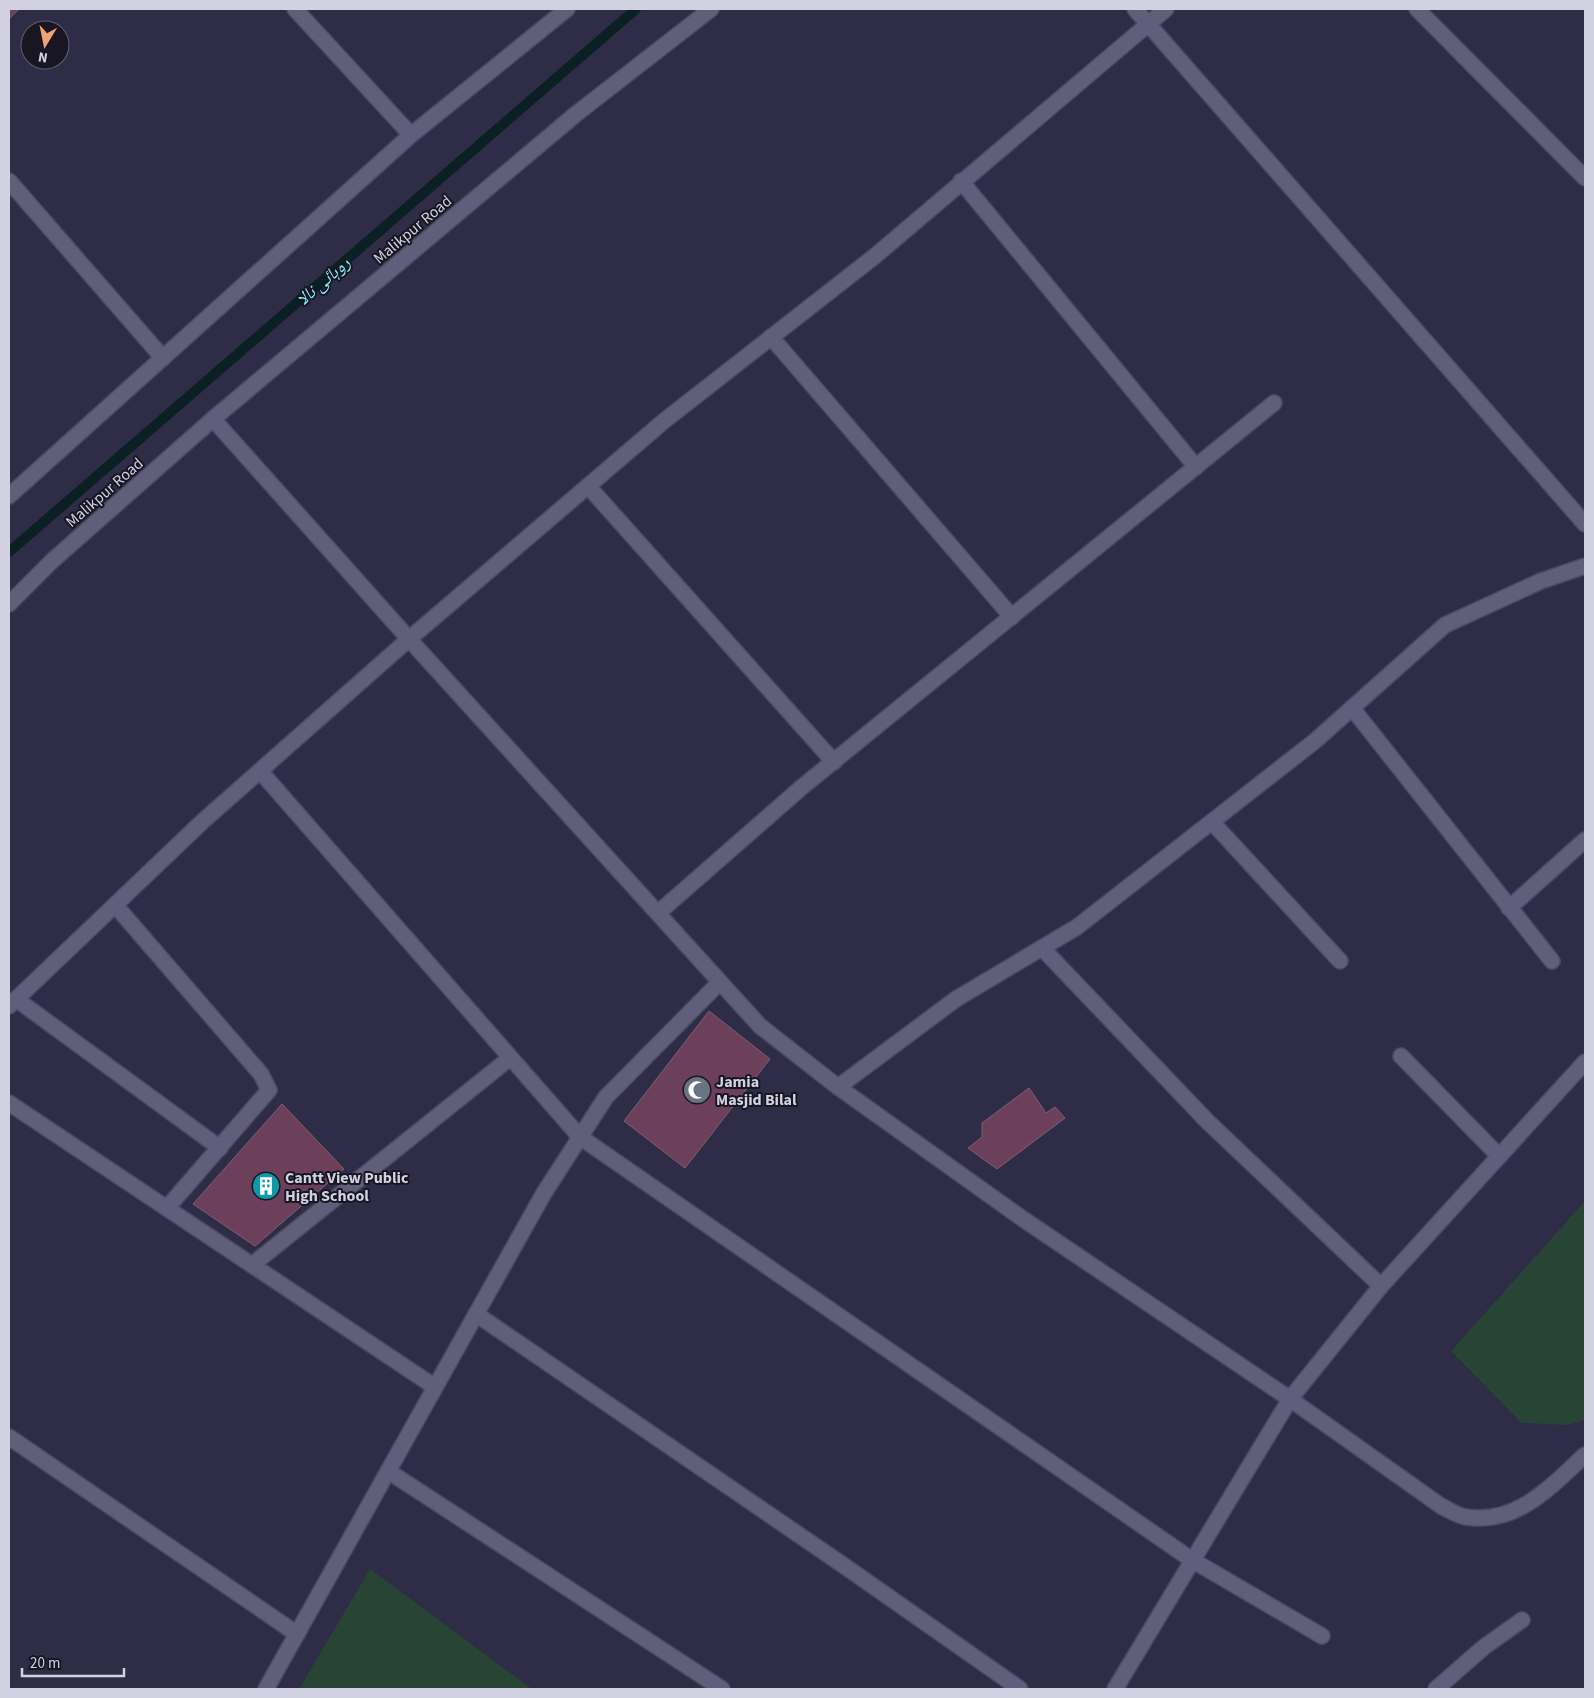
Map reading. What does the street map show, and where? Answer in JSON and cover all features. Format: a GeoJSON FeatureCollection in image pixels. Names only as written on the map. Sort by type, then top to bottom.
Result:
{"type":"FeatureCollection","features":[{"type":"Feature","properties":{"kind":"street"},"geometry":{"type":"LineString","coordinates":[[295,9],[411,135]]}},
{"type":"Feature","properties":{"kind":"street"},"geometry":{"type":"LineString","coordinates":[[9,496],[411,135],[567,9]]}},
{"type":"Feature","properties":{"kind":"street","name":"Malikpur Road"},"geometry":{"type":"LineString","coordinates":[[9,604],[52,561],[213,419],[576,114],[710,9]]}},
{"type":"Feature","properties":{"kind":"street"},"geometry":{"type":"LineString","coordinates":[[1135,9],[1585,524]]}},
{"type":"Feature","properties":{"kind":"street"},"geometry":{"type":"LineString","coordinates":[[220,1148],[13,1003],[203,821],[409,639],[664,421],[875,256],[961,181],[1166,9]]}},
{"type":"Feature","properties":{"kind":"street"},"geometry":{"type":"LineString","coordinates":[[1417,9],[1585,178]]}},
{"type":"Feature","properties":{"kind":"street"},"geometry":{"type":"LineString","coordinates":[[9,181],[163,358]]}},
{"type":"Feature","properties":{"kind":"street"},"geometry":{"type":"LineString","coordinates":[[961,181],[1196,467]]}},
{"type":"Feature","properties":{"kind":"street"},"geometry":{"type":"LineString","coordinates":[[771,337],[1012,617]]}},
{"type":"Feature","properties":{"kind":"street"},"geometry":{"type":"LineString","coordinates":[[658,913],[802,787],[1274,404]]}},
{"type":"Feature","properties":{"kind":"street"},"geometry":{"type":"LineString","coordinates":[[213,419],[409,639],[760,1026],[838,1087],[1023,1219],[1290,1399],[1441,1506],[1464,1517],[1490,1518],[1512,1512],[1535,1500],[1585,1455]]}},
{"type":"Feature","properties":{"kind":"street"},"geometry":{"type":"LineString","coordinates":[[588,486],[834,762]]}},
{"type":"Feature","properties":{"kind":"street"},"geometry":{"type":"LineString","coordinates":[[838,1087],[956,999],[1077,927],[1316,741],[1445,625],[1541,581],[1585,566]]}},
{"type":"Feature","properties":{"kind":"street"},"geometry":{"type":"LineString","coordinates":[[1352,708],[1552,961]]}},
{"type":"Feature","properties":{"kind":"street"},"geometry":{"type":"LineString","coordinates":[[260,771],[580,1137],[1192,1560],[1322,1636]]}},
{"type":"Feature","properties":{"kind":"street"},"geometry":{"type":"LineString","coordinates":[[1212,822],[1340,961]]}},
{"type":"Feature","properties":{"kind":"street"},"geometry":{"type":"LineString","coordinates":[[1510,908],[1585,840]]}},
{"type":"Feature","properties":{"kind":"street"},"geometry":{"type":"LineString","coordinates":[[115,906],[261,1074],[269,1090],[167,1208]]}},
{"type":"Feature","properties":{"kind":"street"},"geometry":{"type":"LineString","coordinates":[[1042,948],[1207,1121],[1381,1286]]}},
{"type":"Feature","properties":{"kind":"street"},"geometry":{"type":"LineString","coordinates":[[266,1689],[544,1193],[606,1097],[720,982]]}},
{"type":"Feature","properties":{"kind":"street"},"geometry":{"type":"LineString","coordinates":[[1401,1056],[1499,1156]]}},
{"type":"Feature","properties":{"kind":"street"},"geometry":{"type":"LineString","coordinates":[[252,1265],[510,1058]]}},
{"type":"Feature","properties":{"kind":"street"},"geometry":{"type":"LineString","coordinates":[[1115,1689],[1290,1399],[1381,1286],[1585,1062]]}},
{"type":"Feature","properties":{"kind":"street"},"geometry":{"type":"LineString","coordinates":[[9,1103],[435,1387]]}},
{"type":"Feature","properties":{"kind":"street"},"geometry":{"type":"LineString","coordinates":[[476,1314],[843,1565],[1020,1689]]}},
{"type":"Feature","properties":{"kind":"street"},"geometry":{"type":"LineString","coordinates":[[9,1437],[297,1634]]}},
{"type":"Feature","properties":{"kind":"street"},"geometry":{"type":"LineString","coordinates":[[388,1471],[722,1689]]}},
{"type":"Feature","properties":{"kind":"street"},"geometry":{"type":"LineString","coordinates":[[1436,1689],[1484,1647],[1522,1620]]}},
{"type":"Feature","properties":{"kind":"green space"},"geometry":{"type":"Polygon","coordinates":[[[1585,1201],[1585,1420],[1568,1425],[1522,1423],[1451,1351],[1585,1201]]]}},
{"type":"Feature","properties":{"kind":"green space"},"geometry":{"type":"Polygon","coordinates":[[[370,1569],[532,1689],[299,1689],[370,1569]]]}},
{"type":"Feature","properties":{"kind":"building"},"geometry":{"type":"Polygon","coordinates":[[[9,9],[19,9],[9,19],[9,9]]]}},
{"type":"Feature","properties":{"kind":"building","name":"Jamia Masjid Bilal"},"geometry":{"type":"Polygon","coordinates":[[[709,1011],[770,1059],[685,1168],[624,1121],[709,1011]]]}},
{"type":"Feature","properties":{"kind":"building"},"geometry":{"type":"Polygon","coordinates":[[[1029,1088],[1046,1113],[1055,1107],[1065,1118],[997,1169],[968,1148],[982,1137],[982,1123],[1029,1088]]]}},
{"type":"Feature","properties":{"kind":"building","name":"Cantt View Public High School"},"geometry":{"type":"Polygon","coordinates":[[[282,1104],[344,1169],[255,1246],[193,1204],[282,1104]]]}},
{"type":"Feature","properties":{"kind":"waterway","name":"روہائی نالا"},"geometry":{"type":"LineString","coordinates":[[9,552],[636,9]]}},
{"type":"Feature","properties":{"kind":"place","name":"Jamia Masjid Bilal"},"geometry":{"type":"Point","coordinates":[697,1090]}},
{"type":"Feature","properties":{"kind":"place","name":"Cantt View Public High School"},"geometry":{"type":"Point","coordinates":[266,1186]}}]}
